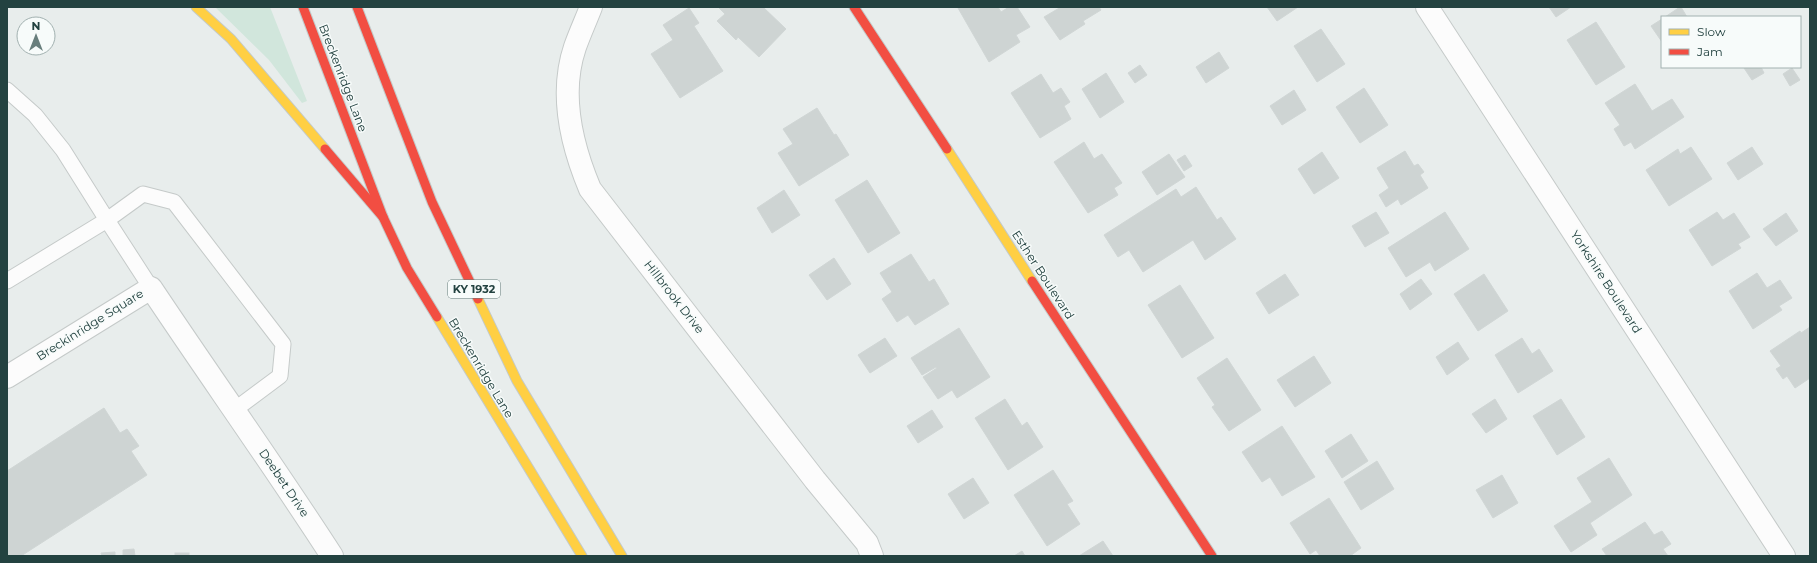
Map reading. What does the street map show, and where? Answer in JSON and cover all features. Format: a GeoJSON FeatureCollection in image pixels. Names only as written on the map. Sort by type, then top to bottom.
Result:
{"type":"FeatureCollection","features":[{"type":"Feature","properties":{"kind":"main road"},"geometry":{"type":"LineString","coordinates":[[196,7],[231,39],[383,217]]}},
{"type":"Feature","properties":{"kind":"main road","name":"Breckenridge Lane"},"geometry":{"type":"LineString","coordinates":[[303,7],[383,217],[407,268],[582,556]]}},
{"type":"Feature","properties":{"kind":"main road","name":"Breckenridge Lane"},"geometry":{"type":"LineString","coordinates":[[357,7],[432,202],[517,381],[622,556]]}},
{"type":"Feature","properties":{"kind":"main road","name":"Esther Boulevard"},"geometry":{"type":"LineString","coordinates":[[854,7],[1212,556]]}},
{"type":"Feature","properties":{"kind":"street","name":"Hillbrook Drive"},"geometry":{"type":"LineString","coordinates":[[591,7],[575,47],[569,71],[567,93],[572,140],[590,189],[815,480],[867,543],[872,556]]}},
{"type":"Feature","properties":{"kind":"street","name":"Yorkshire Boulevard"},"geometry":{"type":"LineString","coordinates":[[1427,7],[1784,556]]}},
{"type":"Feature","properties":{"kind":"street","name":"Breckinridge Square"},"geometry":{"type":"LineString","coordinates":[[7,377],[151,288],[233,411]]}},
{"type":"Feature","properties":{"kind":"street","name":"Deebet Drive"},"geometry":{"type":"LineString","coordinates":[[233,411],[277,471],[332,556]]}},
{"type":"Feature","properties":{"kind":"lane"},"geometry":{"type":"LineString","coordinates":[[9,94],[35,115],[63,150],[151,288]]}},
{"type":"Feature","properties":{"kind":"lane"},"geometry":{"type":"LineString","coordinates":[[7,281],[107,220],[143,194],[174,202],[282,344],[280,376],[233,411]]}},
{"type":"Feature","properties":{"kind":"green space"},"geometry":{"type":"Polygon","coordinates":[[[215,7],[270,7],[307,101],[302,103],[269,60],[215,7]]]}},
{"type":"Feature","properties":{"kind":"building"},"geometry":{"type":"Polygon","coordinates":[[[718,7],[763,7],[786,29],[759,57],[738,37],[736,40],[717,21],[725,14],[718,7]]]}},
{"type":"Feature","properties":{"kind":"building"},"geometry":{"type":"Polygon","coordinates":[[[998,7],[1001,12],[1009,7],[1017,7],[1030,27],[1016,35],[1020,42],[989,62],[958,8],[998,7]]]}},
{"type":"Feature","properties":{"kind":"building"},"geometry":{"type":"Polygon","coordinates":[[[1061,7],[1099,7],[1101,10],[1083,21],[1085,24],[1060,40],[1044,17],[1061,7]]]}},
{"type":"Feature","properties":{"kind":"building"},"geometry":{"type":"Polygon","coordinates":[[[1267,7],[1298,7],[1277,21],[1267,7]]]}},
{"type":"Feature","properties":{"kind":"building"},"geometry":{"type":"Polygon","coordinates":[[[1549,7],[1571,7],[1556,17],[1549,7]]]}},
{"type":"Feature","properties":{"kind":"building"},"geometry":{"type":"Polygon","coordinates":[[[1680,7],[1686,16],[1666,16],[1680,7]]]}},
{"type":"Feature","properties":{"kind":"building"},"geometry":{"type":"Polygon","coordinates":[[[689,8],[699,23],[694,26],[723,71],[680,98],[651,54],[673,40],[663,25],[689,8]]]}},
{"type":"Feature","properties":{"kind":"building"},"geometry":{"type":"Polygon","coordinates":[[[1661,20],[1661,41],[1651,26],[1661,20]]]}},
{"type":"Feature","properties":{"kind":"building"},"geometry":{"type":"Polygon","coordinates":[[[1596,22],[1625,67],[1596,85],[1567,40],[1596,22]]]}},
{"type":"Feature","properties":{"kind":"building"},"geometry":{"type":"Polygon","coordinates":[[[1321,29],[1345,64],[1317,82],[1294,46],[1321,29]]]}},
{"type":"Feature","properties":{"kind":"building"},"geometry":{"type":"Polygon","coordinates":[[[1219,52],[1229,68],[1206,83],[1196,67],[1219,52]]]}},
{"type":"Feature","properties":{"kind":"building"},"geometry":{"type":"Polygon","coordinates":[[[1140,65],[1147,75],[1135,83],[1128,73],[1140,65]]]}},
{"type":"Feature","properties":{"kind":"building"},"geometry":{"type":"Polygon","coordinates":[[[1744,68],[1762,68],[1764,73],[1752,80],[1744,68]]]}},
{"type":"Feature","properties":{"kind":"building"},"geometry":{"type":"Polygon","coordinates":[[[1792,68],[1800,80],[1790,86],[1783,74],[1792,68]]]}},
{"type":"Feature","properties":{"kind":"building"},"geometry":{"type":"Polygon","coordinates":[[[1106,73],[1124,102],[1100,118],[1082,89],[1106,73]]]}},
{"type":"Feature","properties":{"kind":"building"},"geometry":{"type":"Polygon","coordinates":[[[1041,74],[1053,93],[1061,88],[1070,102],[1064,106],[1071,119],[1040,138],[1011,93],[1041,74]]]}},
{"type":"Feature","properties":{"kind":"building"},"geometry":{"type":"Polygon","coordinates":[[[1635,84],[1652,111],[1672,99],[1684,117],[1635,149],[1631,142],[1624,146],[1614,129],[1620,125],[1605,103],[1635,84]]]}},
{"type":"Feature","properties":{"kind":"building"},"geometry":{"type":"Polygon","coordinates":[[[1364,88],[1388,125],[1360,143],[1336,107],[1364,88]]]}},
{"type":"Feature","properties":{"kind":"building"},"geometry":{"type":"Polygon","coordinates":[[[1294,90],[1306,110],[1282,125],[1270,106],[1294,90]]]}},
{"type":"Feature","properties":{"kind":"building"},"geometry":{"type":"Polygon","coordinates":[[[817,108],[849,155],[799,186],[778,153],[793,144],[783,129],[817,108]]]}},
{"type":"Feature","properties":{"kind":"building"},"geometry":{"type":"Polygon","coordinates":[[[1084,142],[1094,159],[1102,154],[1122,183],[1114,188],[1118,195],[1088,213],[1054,162],[1084,142]]]}},
{"type":"Feature","properties":{"kind":"building"},"geometry":{"type":"Polygon","coordinates":[[[1691,147],[1712,179],[1669,206],[1646,170],[1678,149],[1680,154],[1691,147]]]}},
{"type":"Feature","properties":{"kind":"building"},"geometry":{"type":"Polygon","coordinates":[[[1752,147],[1763,164],[1738,180],[1727,163],[1752,147]]]}},
{"type":"Feature","properties":{"kind":"building"},"geometry":{"type":"Polygon","coordinates":[[[1405,151],[1414,166],[1418,164],[1424,172],[1420,175],[1428,188],[1401,205],[1398,199],[1386,207],[1379,195],[1389,188],[1377,168],[1405,151]]]}},
{"type":"Feature","properties":{"kind":"building"},"geometry":{"type":"Polygon","coordinates":[[[1322,152],[1339,178],[1314,194],[1298,169],[1322,152]]]}},
{"type":"Feature","properties":{"kind":"building"},"geometry":{"type":"Polygon","coordinates":[[[1169,154],[1185,177],[1157,195],[1142,172],[1169,154]]]}},
{"type":"Feature","properties":{"kind":"building"},"geometry":{"type":"Polygon","coordinates":[[[1185,155],[1192,166],[1184,171],[1177,160],[1185,155]]]}},
{"type":"Feature","properties":{"kind":"building"},"geometry":{"type":"Polygon","coordinates":[[[867,180],[900,233],[868,253],[835,200],[867,180]]]}},
{"type":"Feature","properties":{"kind":"building"},"geometry":{"type":"Polygon","coordinates":[[[1196,187],[1217,220],[1221,217],[1236,239],[1205,260],[1193,240],[1143,272],[1129,250],[1118,257],[1104,235],[1176,189],[1181,197],[1196,187]]]}},
{"type":"Feature","properties":{"kind":"building"},"geometry":{"type":"Polygon","coordinates":[[[784,190],[800,215],[772,233],[757,208],[784,190]]]}},
{"type":"Feature","properties":{"kind":"building"},"geometry":{"type":"Polygon","coordinates":[[[1376,212],[1389,233],[1365,247],[1352,226],[1376,212]]]}},
{"type":"Feature","properties":{"kind":"building"},"geometry":{"type":"Polygon","coordinates":[[[1445,212],[1469,249],[1435,271],[1430,262],[1406,277],[1388,248],[1445,212]]]}},
{"type":"Feature","properties":{"kind":"building"},"geometry":{"type":"Polygon","coordinates":[[[1717,212],[1723,220],[1734,213],[1750,237],[1738,244],[1741,248],[1712,266],[1689,230],[1717,212]]]}},
{"type":"Feature","properties":{"kind":"building"},"geometry":{"type":"Polygon","coordinates":[[[1786,213],[1798,231],[1776,246],[1763,229],[1786,213]]]}},
{"type":"Feature","properties":{"kind":"building"},"geometry":{"type":"Polygon","coordinates":[[[911,254],[929,282],[934,279],[949,304],[915,325],[908,315],[897,322],[882,299],[892,292],[880,273],[911,254]]]}},
{"type":"Feature","properties":{"kind":"building"},"geometry":{"type":"Polygon","coordinates":[[[834,258],[851,284],[827,300],[809,275],[834,258]]]}},
{"type":"Feature","properties":{"kind":"building"},"geometry":{"type":"Polygon","coordinates":[[[1757,273],[1767,288],[1780,280],[1792,298],[1779,306],[1782,310],[1753,329],[1729,291],[1757,273]]]}},
{"type":"Feature","properties":{"kind":"building"},"geometry":{"type":"Polygon","coordinates":[[[1285,274],[1299,295],[1269,314],[1256,293],[1285,274]]]}},
{"type":"Feature","properties":{"kind":"building"},"geometry":{"type":"Polygon","coordinates":[[[1484,274],[1508,311],[1478,331],[1454,294],[1484,274]]]}},
{"type":"Feature","properties":{"kind":"building"},"geometry":{"type":"Polygon","coordinates":[[[1421,279],[1432,294],[1410,310],[1400,294],[1421,279]]]}},
{"type":"Feature","properties":{"kind":"building"},"geometry":{"type":"Polygon","coordinates":[[[1180,285],[1214,338],[1182,358],[1148,305],[1180,285]]]}},
{"type":"Feature","properties":{"kind":"building"},"geometry":{"type":"Polygon","coordinates":[[[1810,327],[1810,378],[1795,388],[1787,376],[1783,379],[1776,369],[1781,366],[1770,351],[1800,331],[1801,333],[1810,327]]]}},
{"type":"Feature","properties":{"kind":"building"},"geometry":{"type":"Polygon","coordinates":[[[959,328],[990,377],[957,398],[952,390],[938,399],[923,377],[937,368],[936,367],[922,375],[911,358],[959,328]]]}},
{"type":"Feature","properties":{"kind":"building"},"geometry":{"type":"Polygon","coordinates":[[[885,338],[897,356],[870,373],[858,355],[885,338]]]}},
{"type":"Feature","properties":{"kind":"building"},"geometry":{"type":"Polygon","coordinates":[[[1522,338],[1532,354],[1539,349],[1553,371],[1518,393],[1495,355],[1522,338]]]}},
{"type":"Feature","properties":{"kind":"building"},"geometry":{"type":"Polygon","coordinates":[[[1458,342],[1469,359],[1447,375],[1436,357],[1458,342]]]}},
{"type":"Feature","properties":{"kind":"building"},"geometry":{"type":"Polygon","coordinates":[[[1314,356],[1331,383],[1295,407],[1277,380],[1314,356]]]}},
{"type":"Feature","properties":{"kind":"building"},"geometry":{"type":"Polygon","coordinates":[[[1227,358],[1261,410],[1229,431],[1212,407],[1215,405],[1197,378],[1227,358]]]}},
{"type":"Feature","properties":{"kind":"building"},"geometry":{"type":"Polygon","coordinates":[[[1005,399],[1022,426],[1027,422],[1043,447],[1008,470],[975,418],[1005,399]]]}},
{"type":"Feature","properties":{"kind":"building"},"geometry":{"type":"Polygon","coordinates":[[[1495,399],[1507,419],[1486,433],[1472,414],[1495,399]]]}},
{"type":"Feature","properties":{"kind":"building"},"geometry":{"type":"Polygon","coordinates":[[[1561,399],[1585,437],[1557,455],[1533,416],[1561,399]]]}},
{"type":"Feature","properties":{"kind":"building"},"geometry":{"type":"Polygon","coordinates":[[[104,408],[120,433],[127,429],[139,446],[131,451],[147,475],[21,556],[7,556],[7,471],[104,408]]]}},
{"type":"Feature","properties":{"kind":"building"},"geometry":{"type":"Polygon","coordinates":[[[932,410],[943,427],[918,443],[907,426],[932,410]]]}},
{"type":"Feature","properties":{"kind":"building"},"geometry":{"type":"Polygon","coordinates":[[[1282,426],[1315,477],[1282,496],[1270,477],[1262,482],[1242,452],[1282,426]]]}},
{"type":"Feature","properties":{"kind":"building"},"geometry":{"type":"Polygon","coordinates":[[[1351,434],[1368,461],[1342,478],[1325,451],[1351,434]]]}},
{"type":"Feature","properties":{"kind":"building"},"geometry":{"type":"Polygon","coordinates":[[[1609,458],[1632,495],[1590,523],[1597,535],[1571,552],[1554,526],[1592,502],[1577,478],[1609,458]]]}},
{"type":"Feature","properties":{"kind":"building"},"geometry":{"type":"Polygon","coordinates":[[[1377,461],[1394,489],[1361,510],[1344,482],[1377,461]]]}},
{"type":"Feature","properties":{"kind":"building"},"geometry":{"type":"Polygon","coordinates":[[[1053,470],[1073,501],[1067,504],[1080,524],[1047,546],[1014,495],[1053,470]]]}},
{"type":"Feature","properties":{"kind":"building"},"geometry":{"type":"Polygon","coordinates":[[[1502,475],[1518,503],[1493,518],[1476,490],[1502,475]]]}},
{"type":"Feature","properties":{"kind":"building"},"geometry":{"type":"Polygon","coordinates":[[[973,478],[989,503],[964,519],[948,494],[973,478]]]}},
{"type":"Feature","properties":{"kind":"building"},"geometry":{"type":"Polygon","coordinates":[[[1329,498],[1361,548],[1350,556],[1320,556],[1316,550],[1310,554],[1290,523],[1329,498]]]}},
{"type":"Feature","properties":{"kind":"building"},"geometry":{"type":"Polygon","coordinates":[[[1645,522],[1654,535],[1662,531],[1671,544],[1663,549],[1668,556],[1607,556],[1602,549],[1645,522]]]}},
{"type":"Feature","properties":{"kind":"building"},"geometry":{"type":"Polygon","coordinates":[[[1103,541],[1113,556],[1079,556],[1103,541]]]}},
{"type":"Feature","properties":{"kind":"building"},"geometry":{"type":"Polygon","coordinates":[[[134,549],[135,556],[123,556],[123,550],[134,549]]]}},
{"type":"Feature","properties":{"kind":"building"},"geometry":{"type":"Polygon","coordinates":[[[1022,551],[1025,556],[1014,556],[1022,551]]]}},
{"type":"Feature","properties":{"kind":"building"},"geometry":{"type":"Polygon","coordinates":[[[115,552],[115,556],[102,556],[101,553],[115,552]]]}},
{"type":"Feature","properties":{"kind":"building"},"geometry":{"type":"Polygon","coordinates":[[[175,553],[189,553],[189,556],[175,556],[175,553]]]}},
{"type":"Feature","properties":{"kind":"traffic: slow"},"geometry":{"type":"LineString","coordinates":[[196,7],[231,39],[325,149]]}},
{"type":"Feature","properties":{"kind":"traffic: slow"},"geometry":{"type":"LineString","coordinates":[[947,149],[1032,281]]}},
{"type":"Feature","properties":{"kind":"traffic: slow"},"geometry":{"type":"LineString","coordinates":[[478,299],[517,381],[622,556]]}},
{"type":"Feature","properties":{"kind":"traffic: slow"},"geometry":{"type":"LineString","coordinates":[[437,317],[582,556]]}},
{"type":"Feature","properties":{"kind":"traffic: jam"},"geometry":{"type":"LineString","coordinates":[[303,7],[383,217],[407,268],[437,317]]}},
{"type":"Feature","properties":{"kind":"traffic: jam"},"geometry":{"type":"LineString","coordinates":[[357,7],[432,202],[478,299]]}},
{"type":"Feature","properties":{"kind":"traffic: jam"},"geometry":{"type":"LineString","coordinates":[[854,7],[947,149]]}},
{"type":"Feature","properties":{"kind":"traffic: jam"},"geometry":{"type":"LineString","coordinates":[[325,149],[383,217]]}},
{"type":"Feature","properties":{"kind":"traffic: jam"},"geometry":{"type":"LineString","coordinates":[[1032,281],[1212,556]]}}]}
